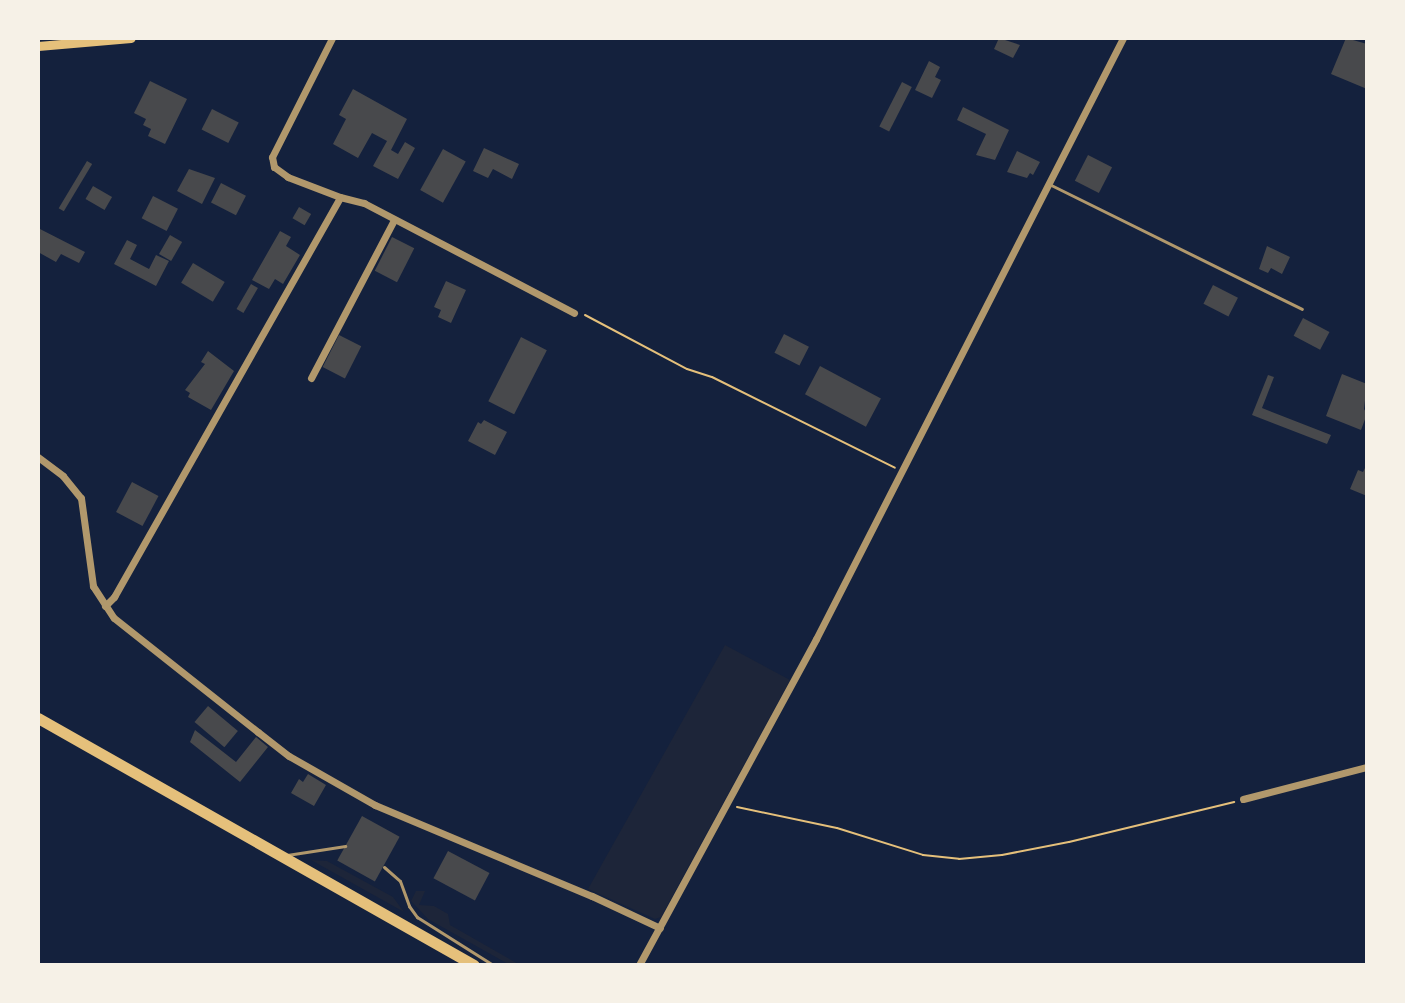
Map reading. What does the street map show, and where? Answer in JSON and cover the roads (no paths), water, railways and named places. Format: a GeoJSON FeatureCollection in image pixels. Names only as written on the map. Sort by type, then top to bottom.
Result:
{"type":"FeatureCollection","features":[{"type":"Feature","properties":{"kind":"highway"},"geometry":{"type":"LineString","coordinates":[[38,718],[474,965]]}},
{"type":"Feature","properties":{"kind":"main road"},"geometry":{"type":"LineString","coordinates":[[38,46],[131,38]]}},
{"type":"Feature","properties":{"kind":"street"},"geometry":{"type":"LineString","coordinates":[[332,38],[272,157],[274,167],[288,177],[364,203],[574,313]]}},
{"type":"Feature","properties":{"kind":"street"},"geometry":{"type":"LineString","coordinates":[[639,965],[728,805],[1123,38]]}},
{"type":"Feature","properties":{"kind":"street"},"geometry":{"type":"LineString","coordinates":[[105,606],[114,597],[340,197]]}},
{"type":"Feature","properties":{"kind":"street"},"geometry":{"type":"LineString","coordinates":[[311,378],[394,220]]}},
{"type":"Feature","properties":{"kind":"street"},"geometry":{"type":"LineString","coordinates":[[38,457],[63,476],[81,498],[86,520],[87,560],[93,586],[105,606],[145,647],[279,748],[357,796],[660,928]]}},
{"type":"Feature","properties":{"kind":"street"},"geometry":{"type":"LineString","coordinates":[[1243,799],[1367,767]]}},
{"type":"Feature","properties":{"kind":"lane"},"geometry":{"type":"LineString","coordinates":[[1049,184],[1302,309]]}},
{"type":"Feature","properties":{"kind":"lane"},"geometry":{"type":"LineString","coordinates":[[280,856],[345,846]]}},
{"type":"Feature","properties":{"kind":"lane"},"geometry":{"type":"LineString","coordinates":[[384,867],[400,881],[409,906],[417,917],[493,965]]}}]}
